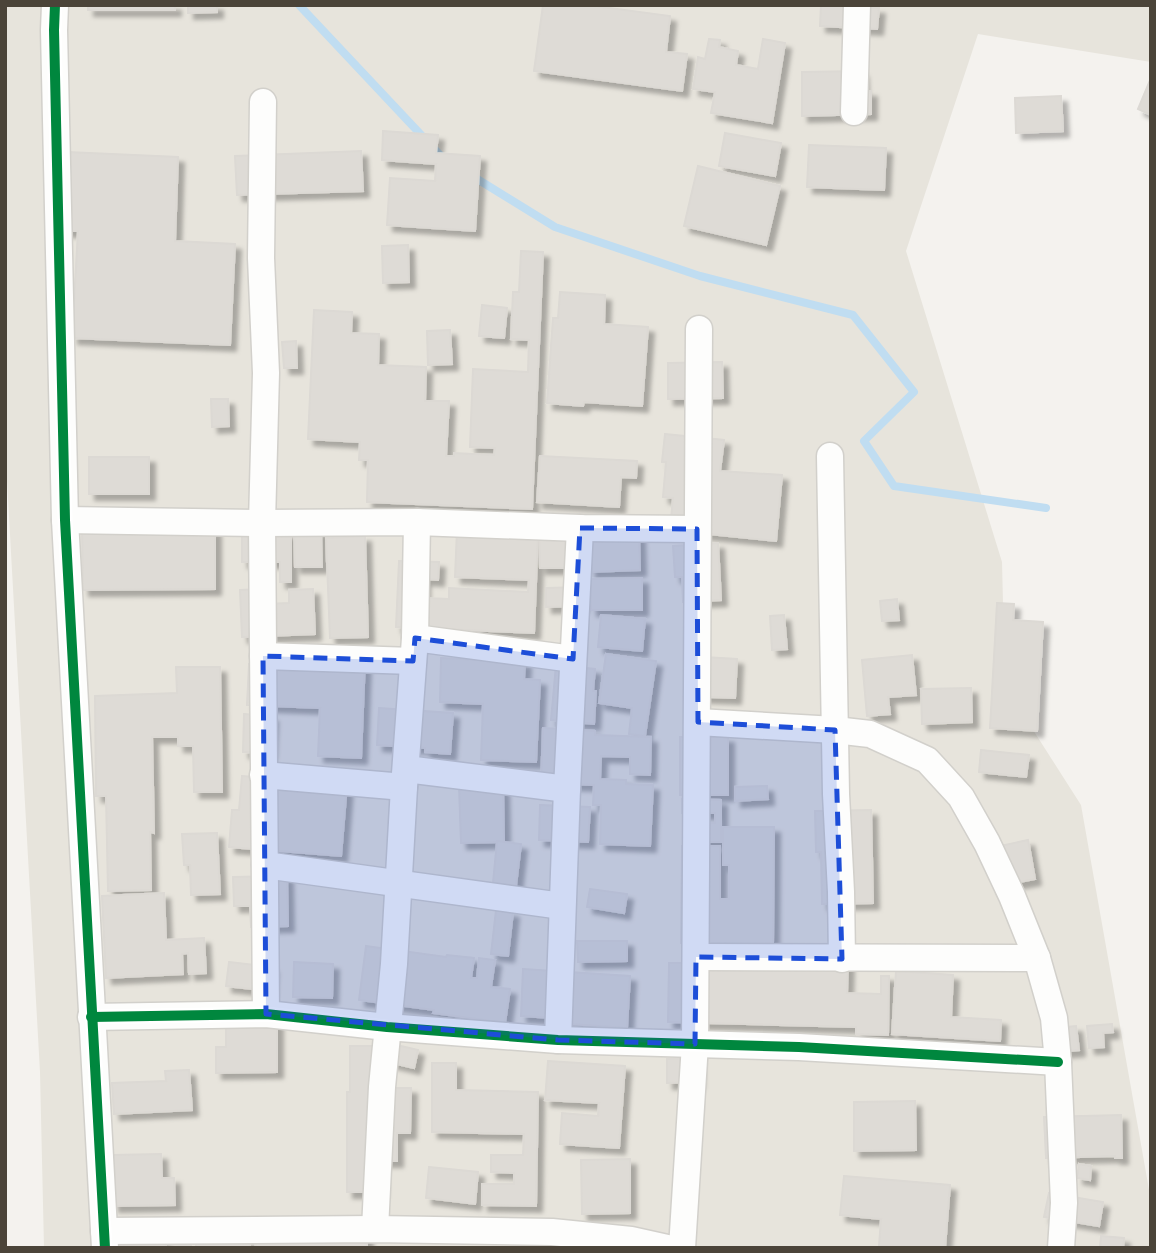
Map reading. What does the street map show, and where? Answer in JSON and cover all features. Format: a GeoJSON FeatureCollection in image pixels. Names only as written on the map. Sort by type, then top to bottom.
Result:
{"type":"FeatureCollection","features":[{"type":"Feature","properties":{"kind":"street"},"geometry":{"type":"LineString","coordinates":[[55,5],[65,520],[104,1239],[375,1229],[552,1232],[631,1240],[667,1248]]}},
{"type":"Feature","properties":{"kind":"street"},"geometry":{"type":"LineString","coordinates":[[855,112],[857,5]]}},
{"type":"Feature","properties":{"kind":"street"},"geometry":{"type":"LineString","coordinates":[[263,102],[261,258],[266,373],[262,523],[266,1014]]}},
{"type":"Feature","properties":{"kind":"street"},"geometry":{"type":"LineString","coordinates":[[682,1248],[695,1044],[699,329]]}},
{"type":"Feature","properties":{"kind":"street"},"geometry":{"type":"LineString","coordinates":[[830,456],[842,959]]}},
{"type":"Feature","properties":{"kind":"street"},"geometry":{"type":"LineString","coordinates":[[65,520],[417,522],[580,528],[698,528]]}},
{"type":"Feature","properties":{"kind":"street"},"geometry":{"type":"LineString","coordinates":[[375,1229],[382,1087],[394,964],[414,650],[417,522]]}},
{"type":"Feature","properties":{"kind":"street"},"geometry":{"type":"LineString","coordinates":[[558,1040],[580,528]]}},
{"type":"Feature","properties":{"kind":"street"},"geometry":{"type":"LineString","coordinates":[[263,656],[414,650],[573,659]]}},
{"type":"Feature","properties":{"kind":"street"},"geometry":{"type":"LineString","coordinates":[[698,722],[870,734],[927,761],[961,797],[1007,885],[1037,958],[1054,1017],[1064,1203],[1061,1248]]}},
{"type":"Feature","properties":{"kind":"street"},"geometry":{"type":"LineString","coordinates":[[263,775],[405,778],[567,789]]}},
{"type":"Feature","properties":{"kind":"street"},"geometry":{"type":"LineString","coordinates":[[265,865],[562,906]]}},
{"type":"Feature","properties":{"kind":"street"},"geometry":{"type":"LineString","coordinates":[[696,957],[1037,958]]}},
{"type":"Feature","properties":{"kind":"street"},"geometry":{"type":"LineString","coordinates":[[92,1017],[266,1014],[387,1027],[558,1040],[799,1047],[1058,1062]]}},
{"type":"Feature","properties":{"kind":"highlighted area"},"geometry":{"type":"Polygon","coordinates":[[[580,528],[697,529],[698,722],[835,730],[842,959],[696,957],[695,1044],[558,1040],[266,1014],[263,656],[413,661],[415,638],[573,659],[580,528]]]}},
{"type":"Feature","properties":{"kind":"shaded area"},"geometry":{"type":"Polygon","coordinates":[[[5,5],[1151,5],[1151,62],[978,34],[906,251],[1002,562],[1005,686],[1081,805],[1151,1201],[1151,1248],[44,1248],[40,1072],[5,445],[5,5]]]}},
{"type":"Feature","properties":{"kind":"building"},"geometry":{"type":"Polygon","coordinates":[[[88,5],[175,5],[175,10],[88,10],[88,5]]]}},
{"type":"Feature","properties":{"kind":"building"},"geometry":{"type":"Polygon","coordinates":[[[188,5],[217,5],[217,12],[188,13],[188,5]]]}},
{"type":"Feature","properties":{"kind":"building"},"geometry":{"type":"Polygon","coordinates":[[[543,5],[587,5],[670,16],[666,52],[687,54],[682,91],[534,71],[543,5]]]}},
{"type":"Feature","properties":{"kind":"building"},"geometry":{"type":"Polygon","coordinates":[[[821,5],[879,8],[877,29],[820,26],[821,5]]]}},
{"type":"Feature","properties":{"kind":"building"},"geometry":{"type":"Polygon","coordinates":[[[709,39],[720,40],[719,47],[738,51],[736,65],[758,69],[763,39],[785,43],[772,123],[711,113],[715,92],[693,89],[698,57],[705,59],[709,39]]]}},
{"type":"Feature","properties":{"kind":"building"},"geometry":{"type":"Polygon","coordinates":[[[862,71],[863,91],[871,91],[871,114],[802,116],[802,72],[862,71]]]}},
{"type":"Feature","properties":{"kind":"building"},"geometry":{"type":"Polygon","coordinates":[[[1151,78],[1151,115],[1138,109],[1151,78]]]}},
{"type":"Feature","properties":{"kind":"building"},"geometry":{"type":"Polygon","coordinates":[[[1061,96],[1063,131],[1016,133],[1015,98],[1061,96]]]}},
{"type":"Feature","properties":{"kind":"building"},"geometry":{"type":"Polygon","coordinates":[[[383,131],[438,135],[436,153],[480,156],[475,231],[387,225],[390,178],[435,181],[436,164],[382,160],[383,131]]]}},
{"type":"Feature","properties":{"kind":"building"},"geometry":{"type":"Polygon","coordinates":[[[725,133],[781,143],[775,176],[719,166],[725,133]]]}},
{"type":"Feature","properties":{"kind":"building"},"geometry":{"type":"Polygon","coordinates":[[[809,145],[886,148],[884,190],[807,187],[809,145]]]}},
{"type":"Feature","properties":{"kind":"building"},"geometry":{"type":"Polygon","coordinates":[[[361,151],[363,191],[237,195],[235,156],[361,151]]]}},
{"type":"Feature","properties":{"kind":"building"},"geometry":{"type":"Polygon","coordinates":[[[67,152],[178,157],[175,241],[235,244],[230,345],[72,338],[78,231],[63,231],[67,152]]]}},
{"type":"Feature","properties":{"kind":"building"},"geometry":{"type":"Polygon","coordinates":[[[698,166],[780,186],[766,245],[684,226],[698,166]]]}},
{"type":"Feature","properties":{"kind":"building"},"geometry":{"type":"Polygon","coordinates":[[[408,245],[409,282],[383,283],[382,246],[408,245]]]}},
{"type":"Feature","properties":{"kind":"building"},"geometry":{"type":"Polygon","coordinates":[[[521,251],[543,252],[532,509],[367,502],[368,460],[359,460],[360,442],[308,439],[314,310],[352,312],[351,333],[379,334],[378,365],[426,367],[425,401],[449,401],[446,456],[454,456],[454,453],[494,455],[495,448],[470,447],[473,369],[528,372],[529,340],[511,339],[513,292],[519,292],[521,251]]]}},
{"type":"Feature","properties":{"kind":"building"},"geometry":{"type":"Polygon","coordinates":[[[560,292],[605,295],[604,324],[648,327],[642,406],[584,402],[583,406],[547,403],[553,318],[558,318],[560,292]]]}},
{"type":"Feature","properties":{"kind":"building"},"geometry":{"type":"Polygon","coordinates":[[[482,305],[507,308],[504,338],[479,336],[482,305]]]}},
{"type":"Feature","properties":{"kind":"building"},"geometry":{"type":"Polygon","coordinates":[[[450,330],[452,364],[428,365],[427,331],[450,330]]]}},
{"type":"Feature","properties":{"kind":"building"},"geometry":{"type":"Polygon","coordinates":[[[296,341],[297,368],[284,368],[282,342],[296,341]]]}},
{"type":"Feature","properties":{"kind":"building"},"geometry":{"type":"Polygon","coordinates":[[[722,362],[723,398],[668,399],[668,363],[722,362]]]}},
{"type":"Feature","properties":{"kind":"building"},"geometry":{"type":"Polygon","coordinates":[[[211,399],[228,399],[229,426],[212,427],[211,399]]]}},
{"type":"Feature","properties":{"kind":"building"},"geometry":{"type":"Polygon","coordinates":[[[665,434],[724,440],[720,471],[782,475],[776,541],[670,530],[673,498],[663,497],[666,462],[662,462],[665,434]]]}},
{"type":"Feature","properties":{"kind":"building"},"geometry":{"type":"Polygon","coordinates":[[[540,456],[637,461],[636,478],[621,477],[619,507],[537,502],[540,456]]]}},
{"type":"Feature","properties":{"kind":"building"},"geometry":{"type":"Polygon","coordinates":[[[89,457],[149,457],[149,494],[89,494],[89,457]]]}},
{"type":"Feature","properties":{"kind":"building"},"geometry":{"type":"Polygon","coordinates":[[[215,529],[215,589],[83,590],[82,530],[215,529]]]}},
{"type":"Feature","properties":{"kind":"building"},"geometry":{"type":"Polygon","coordinates":[[[583,529],[583,568],[540,568],[539,530],[583,529]]]}},
{"type":"Feature","properties":{"kind":"building"},"geometry":{"type":"Polygon","coordinates":[[[294,530],[321,530],[322,567],[295,567],[294,530]]]}},
{"type":"Feature","properties":{"kind":"building"},"geometry":{"type":"Polygon","coordinates":[[[457,530],[538,533],[534,633],[396,627],[399,561],[439,562],[438,580],[424,579],[424,598],[449,599],[449,588],[528,592],[529,580],[455,577],[457,530]]]}},
{"type":"Feature","properties":{"kind":"building"},"geometry":{"type":"Polygon","coordinates":[[[639,532],[640,570],[590,572],[589,534],[639,532]]]}},
{"type":"Feature","properties":{"kind":"building"},"geometry":{"type":"Polygon","coordinates":[[[291,533],[291,582],[280,582],[280,562],[242,562],[242,534],[291,533]]]}},
{"type":"Feature","properties":{"kind":"building"},"geometry":{"type":"Polygon","coordinates":[[[365,536],[368,637],[330,638],[326,538],[365,536]]]}},
{"type":"Feature","properties":{"kind":"building"},"geometry":{"type":"Polygon","coordinates":[[[718,543],[721,600],[683,602],[682,577],[675,577],[673,546],[718,543]]]}},
{"type":"Feature","properties":{"kind":"building"},"geometry":{"type":"Polygon","coordinates":[[[642,578],[642,610],[591,610],[590,579],[642,578]]]}},
{"type":"Feature","properties":{"kind":"building"},"geometry":{"type":"Polygon","coordinates":[[[582,587],[582,606],[546,607],[546,588],[582,587]]]}},
{"type":"Feature","properties":{"kind":"building"},"geometry":{"type":"Polygon","coordinates":[[[265,589],[266,604],[289,603],[289,590],[313,589],[315,634],[242,637],[240,590],[265,589]]]}},
{"type":"Feature","properties":{"kind":"building"},"geometry":{"type":"Polygon","coordinates":[[[897,599],[899,620],[882,621],[880,601],[897,599]]]}},
{"type":"Feature","properties":{"kind":"building"},"geometry":{"type":"Polygon","coordinates":[[[997,603],[1014,604],[1013,620],[1043,622],[1037,731],[990,728],[997,603]]]}},
{"type":"Feature","properties":{"kind":"building"},"geometry":{"type":"Polygon","coordinates":[[[601,615],[645,619],[642,651],[598,647],[601,615]]]}},
{"type":"Feature","properties":{"kind":"building"},"geometry":{"type":"Polygon","coordinates":[[[784,615],[787,649],[772,650],[770,616],[784,615]]]}},
{"type":"Feature","properties":{"kind":"building"},"geometry":{"type":"Polygon","coordinates":[[[606,654],[656,661],[645,736],[629,734],[632,708],[599,703],[606,654]]]}},
{"type":"Feature","properties":{"kind":"building"},"geometry":{"type":"Polygon","coordinates":[[[912,655],[916,695],[888,697],[890,714],[867,716],[862,660],[912,655]]]}},
{"type":"Feature","properties":{"kind":"building"},"geometry":{"type":"Polygon","coordinates":[[[704,657],[737,659],[735,698],[684,696],[704,657]]]}},
{"type":"Feature","properties":{"kind":"building"},"geometry":{"type":"Polygon","coordinates":[[[441,658],[525,662],[524,679],[540,680],[536,762],[481,760],[483,704],[440,702],[441,658]]]}},
{"type":"Feature","properties":{"kind":"building"},"geometry":{"type":"Polygon","coordinates":[[[365,660],[361,758],[318,756],[320,708],[247,705],[249,664],[319,666],[365,660]]]}},
{"type":"Feature","properties":{"kind":"building"},"geometry":{"type":"Polygon","coordinates":[[[556,665],[595,669],[594,724],[551,720],[556,665]]]}},
{"type":"Feature","properties":{"kind":"building"},"geometry":{"type":"Polygon","coordinates":[[[176,667],[220,667],[222,792],[194,792],[193,746],[178,746],[178,737],[152,737],[154,833],[150,832],[151,890],[108,891],[106,796],[96,796],[95,696],[177,693],[176,667]]]}},
{"type":"Feature","properties":{"kind":"building"},"geometry":{"type":"Polygon","coordinates":[[[971,688],[972,722],[922,724],[921,689],[971,688]]]}},
{"type":"Feature","properties":{"kind":"building"},"geometry":{"type":"Polygon","coordinates":[[[379,708],[453,713],[450,754],[425,752],[425,748],[377,745],[379,708]]]}},
{"type":"Feature","properties":{"kind":"building"},"geometry":{"type":"Polygon","coordinates":[[[244,714],[272,716],[270,753],[243,752],[244,714]]]}},
{"type":"Feature","properties":{"kind":"building"},"geometry":{"type":"Polygon","coordinates":[[[543,728],[595,731],[595,735],[651,737],[650,775],[630,774],[630,757],[601,756],[600,779],[653,785],[650,846],[600,844],[601,805],[593,805],[594,785],[541,783],[543,728]]]}},
{"type":"Feature","properties":{"kind":"building"},"geometry":{"type":"Polygon","coordinates":[[[680,737],[728,737],[728,795],[680,795],[680,737]]]}},
{"type":"Feature","properties":{"kind":"building"},"geometry":{"type":"Polygon","coordinates":[[[981,750],[1029,755],[1026,777],[979,772],[981,750]]]}},
{"type":"Feature","properties":{"kind":"building"},"geometry":{"type":"Polygon","coordinates":[[[242,776],[347,785],[341,856],[229,847],[232,810],[239,810],[242,776]]]}},
{"type":"Feature","properties":{"kind":"building"},"geometry":{"type":"Polygon","coordinates":[[[503,785],[504,842],[461,843],[459,786],[503,785]]]}},
{"type":"Feature","properties":{"kind":"building"},"geometry":{"type":"Polygon","coordinates":[[[767,786],[768,799],[735,801],[735,787],[767,786]]]}},
{"type":"Feature","properties":{"kind":"building"},"geometry":{"type":"Polygon","coordinates":[[[682,799],[721,800],[721,842],[688,842],[689,823],[715,823],[715,813],[682,813],[682,799]]]}},
{"type":"Feature","properties":{"kind":"building"},"geometry":{"type":"Polygon","coordinates":[[[540,805],[590,807],[588,842],[539,840],[540,805]]]}},
{"type":"Feature","properties":{"kind":"building"},"geometry":{"type":"Polygon","coordinates":[[[871,810],[873,903],[822,904],[821,852],[816,852],[815,811],[871,810]]]}},
{"type":"Feature","properties":{"kind":"building"},"geometry":{"type":"Polygon","coordinates":[[[723,827],[774,827],[773,944],[681,943],[682,846],[720,846],[720,899],[729,899],[729,865],[723,865],[723,827]]]}},
{"type":"Feature","properties":{"kind":"building"},"geometry":{"type":"Polygon","coordinates":[[[217,833],[220,894],[191,895],[190,865],[184,865],[182,834],[217,833]]]}},
{"type":"Feature","properties":{"kind":"building"},"geometry":{"type":"Polygon","coordinates":[[[1028,840],[1035,879],[994,887],[986,849],[1028,840]]]}},
{"type":"Feature","properties":{"kind":"building"},"geometry":{"type":"Polygon","coordinates":[[[497,841],[521,844],[516,886],[493,883],[497,841]]]}},
{"type":"Feature","properties":{"kind":"building"},"geometry":{"type":"Polygon","coordinates":[[[287,876],[288,926],[251,927],[250,906],[234,906],[233,877],[287,876]]]}},
{"type":"Feature","properties":{"kind":"building"},"geometry":{"type":"Polygon","coordinates":[[[590,889],[627,894],[624,913],[587,907],[590,889]]]}},
{"type":"Feature","properties":{"kind":"building"},"geometry":{"type":"Polygon","coordinates":[[[164,893],[166,940],[204,938],[206,973],[189,974],[188,953],[182,954],[183,974],[106,978],[102,896],[164,893]]]}},
{"type":"Feature","properties":{"kind":"building"},"geometry":{"type":"Polygon","coordinates":[[[496,910],[513,912],[508,956],[491,954],[496,910]]]}},
{"type":"Feature","properties":{"kind":"building"},"geometry":{"type":"Polygon","coordinates":[[[577,941],[627,941],[627,961],[578,962],[577,941]]]}},
{"type":"Feature","properties":{"kind":"building"},"geometry":{"type":"Polygon","coordinates":[[[366,946],[474,958],[471,978],[477,978],[479,958],[495,960],[491,987],[510,989],[505,1023],[359,1000],[366,946]]]}},
{"type":"Feature","properties":{"kind":"building"},"geometry":{"type":"Polygon","coordinates":[[[229,962],[272,967],[270,991],[226,986],[229,962]]]}},
{"type":"Feature","properties":{"kind":"building"},"geometry":{"type":"Polygon","coordinates":[[[294,962],[333,964],[332,998],[293,997],[294,962]]]}},
{"type":"Feature","properties":{"kind":"building"},"geometry":{"type":"Polygon","coordinates":[[[848,962],[847,993],[881,994],[881,976],[889,976],[888,1035],[856,1034],[856,1027],[668,1022],[669,963],[848,962]]]}},
{"type":"Feature","properties":{"kind":"building"},"geometry":{"type":"Polygon","coordinates":[[[523,969],[630,976],[627,1028],[569,1024],[569,1019],[521,1016],[523,969]]]}},
{"type":"Feature","properties":{"kind":"building"},"geometry":{"type":"Polygon","coordinates":[[[896,971],[953,975],[951,1017],[1001,1020],[1000,1041],[892,1034],[896,971]]]}},
{"type":"Feature","properties":{"kind":"building"},"geometry":{"type":"Polygon","coordinates":[[[226,1018],[277,1018],[277,1072],[216,1073],[216,1047],[226,1047],[226,1018]]]}},
{"type":"Feature","properties":{"kind":"building"},"geometry":{"type":"Polygon","coordinates":[[[1112,1024],[1113,1032],[1103,1033],[1104,1047],[1089,1048],[1087,1026],[1112,1024]]]}},
{"type":"Feature","properties":{"kind":"building"},"geometry":{"type":"Polygon","coordinates":[[[1076,1026],[1079,1050],[1048,1053],[1045,1029],[1076,1026]]]}},
{"type":"Feature","properties":{"kind":"building"},"geometry":{"type":"Polygon","coordinates":[[[388,1043],[418,1050],[414,1068],[384,1061],[388,1043]]]}},
{"type":"Feature","properties":{"kind":"building"},"geometry":{"type":"Polygon","coordinates":[[[350,1046],[380,1046],[379,1088],[411,1088],[410,1133],[397,1133],[397,1161],[381,1161],[381,1192],[347,1192],[350,1046]]]}},
{"type":"Feature","properties":{"kind":"building"},"geometry":{"type":"Polygon","coordinates":[[[698,1058],[698,1082],[667,1083],[667,1059],[698,1058]]]}},
{"type":"Feature","properties":{"kind":"building"},"geometry":{"type":"Polygon","coordinates":[[[548,1061],[625,1066],[619,1148],[560,1144],[562,1113],[598,1116],[599,1103],[545,1100],[548,1061]]]}},
{"type":"Feature","properties":{"kind":"building"},"geometry":{"type":"Polygon","coordinates":[[[432,1063],[456,1063],[456,1090],[538,1092],[536,1206],[482,1205],[482,1184],[514,1184],[514,1173],[491,1172],[491,1155],[523,1155],[524,1134],[432,1132],[432,1063]]]}},
{"type":"Feature","properties":{"kind":"building"},"geometry":{"type":"Polygon","coordinates":[[[189,1070],[192,1110],[114,1114],[112,1083],[166,1081],[165,1071],[189,1070]]]}},
{"type":"Feature","properties":{"kind":"building"},"geometry":{"type":"Polygon","coordinates":[[[915,1101],[916,1150],[854,1151],[854,1102],[915,1101]]]}},
{"type":"Feature","properties":{"kind":"building"},"geometry":{"type":"Polygon","coordinates":[[[1121,1115],[1122,1158],[1046,1158],[1044,1117],[1121,1115]]]}},
{"type":"Feature","properties":{"kind":"building"},"geometry":{"type":"Polygon","coordinates":[[[161,1154],[162,1178],[174,1178],[175,1205],[113,1206],[112,1155],[161,1154]]]}},
{"type":"Feature","properties":{"kind":"building"},"geometry":{"type":"Polygon","coordinates":[[[630,1159],[630,1213],[582,1214],[581,1160],[630,1159]]]}},
{"type":"Feature","properties":{"kind":"building"},"geometry":{"type":"Polygon","coordinates":[[[1079,1164],[1091,1166],[1090,1180],[1077,1178],[1079,1164]]]}},
{"type":"Feature","properties":{"kind":"building"},"geometry":{"type":"Polygon","coordinates":[[[429,1167],[478,1172],[475,1204],[426,1198],[429,1167]]]}},
{"type":"Feature","properties":{"kind":"building"},"geometry":{"type":"Polygon","coordinates":[[[844,1176],[950,1185],[945,1248],[879,1246],[881,1219],[840,1215],[844,1176]]]}},
{"type":"Feature","properties":{"kind":"building"},"geometry":{"type":"Polygon","coordinates":[[[1049,1193],[1103,1202],[1099,1226],[1044,1217],[1049,1193]]]}},
{"type":"Feature","properties":{"kind":"building"},"geometry":{"type":"Polygon","coordinates":[[[367,1231],[367,1248],[256,1248],[255,1233],[367,1231]]]}},
{"type":"Feature","properties":{"kind":"building"},"geometry":{"type":"Polygon","coordinates":[[[1101,1236],[1124,1238],[1123,1248],[1100,1248],[1101,1236]]]}},
{"type":"Feature","properties":{"kind":"building"},"geometry":{"type":"Polygon","coordinates":[[[166,1237],[166,1247],[191,1245],[191,1248],[111,1248],[111,1240],[166,1237]]]}},
{"type":"Feature","properties":{"kind":"building"},"geometry":{"type":"Polygon","coordinates":[[[250,1240],[250,1248],[196,1248],[196,1241],[250,1240]]]}},
{"type":"Feature","properties":{"kind":"building"},"geometry":{"type":"Polygon","coordinates":[[[543,1244],[600,1248],[543,1248],[543,1244]]]}},
{"type":"Feature","properties":{"kind":"waterway"},"geometry":{"type":"LineString","coordinates":[[299,5],[446,159]]}},
{"type":"Feature","properties":{"kind":"waterway"},"geometry":{"type":"LineString","coordinates":[[469,174],[555,227],[700,276],[853,315],[914,392],[864,441],[894,486],[1046,508]]}},
{"type":"Feature","properties":{"kind":"cycle path"},"geometry":{"type":"LineString","coordinates":[[55,5],[65,520],[105,1248]]}},
{"type":"Feature","properties":{"kind":"cycle path"},"geometry":{"type":"LineString","coordinates":[[91,1017],[266,1014],[387,1027],[558,1040],[799,1047],[1058,1062]]}}]}
